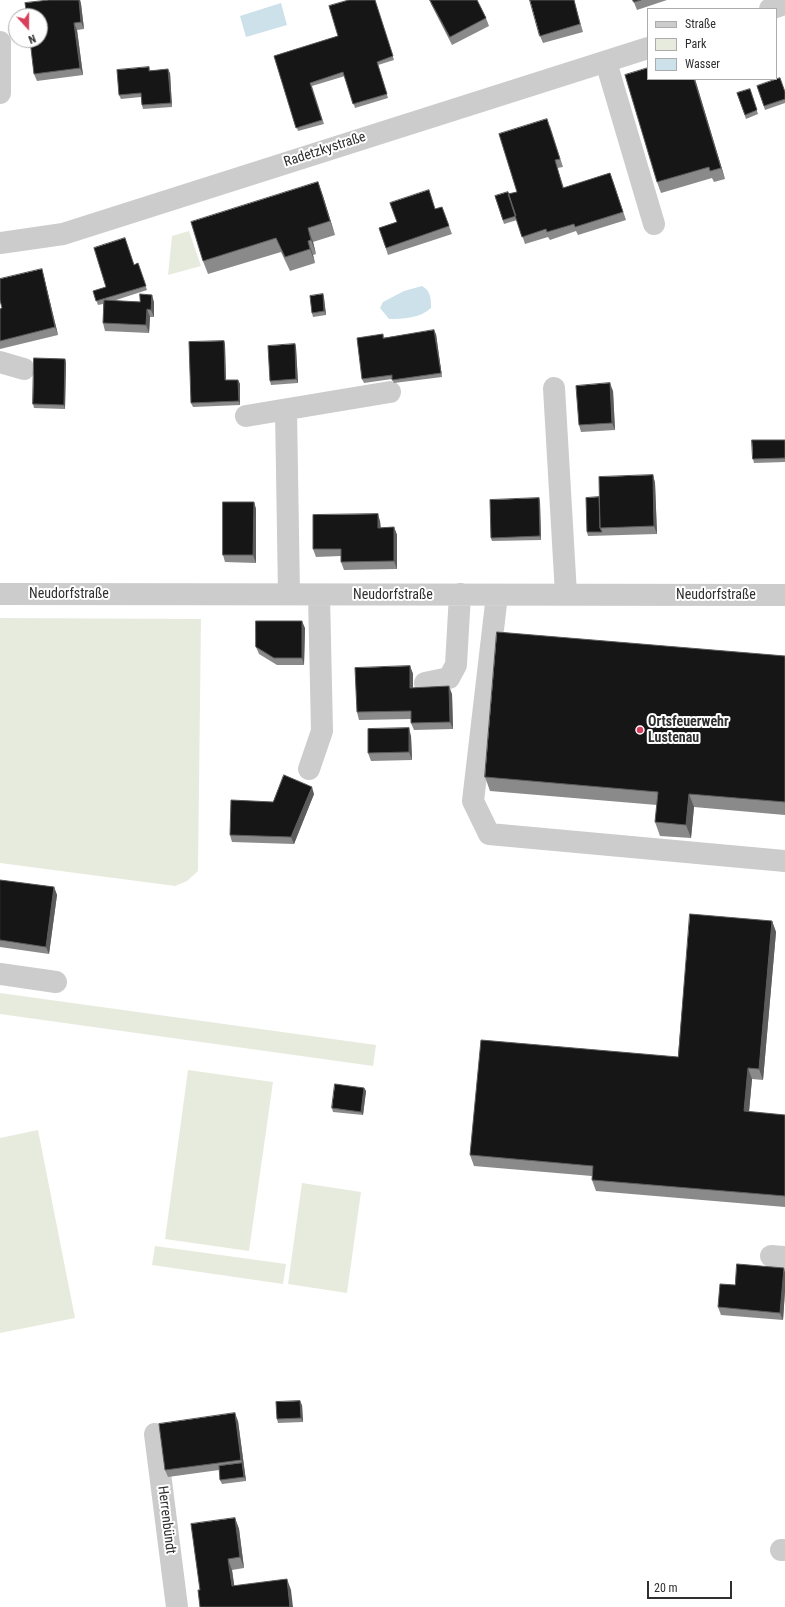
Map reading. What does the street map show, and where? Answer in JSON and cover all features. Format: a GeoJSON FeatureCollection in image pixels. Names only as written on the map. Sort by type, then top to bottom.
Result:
{"type":"FeatureCollection","features":[{"type":"Feature","properties":{"kind":"street"},"geometry":{"type":"LineString","coordinates":[[773,8],[785,4]]}},
{"type":"Feature","properties":{"kind":"street"},"geometry":{"type":"LineString","coordinates":[[0,42],[0,93]]}},
{"type":"Feature","properties":{"kind":"street","name":"Radetzkystraße"},"geometry":{"type":"LineString","coordinates":[[0,243],[63,234],[647,48]]}},
{"type":"Feature","properties":{"kind":"street"},"geometry":{"type":"LineString","coordinates":[[606,62],[654,224]]}},
{"type":"Feature","properties":{"kind":"street"},"geometry":{"type":"LineString","coordinates":[[0,362],[24,369]]}},
{"type":"Feature","properties":{"kind":"street"},"geometry":{"type":"LineString","coordinates":[[554,388],[566,594]]}},
{"type":"Feature","properties":{"kind":"street"},"geometry":{"type":"LineString","coordinates":[[246,416],[390,392]]}},
{"type":"Feature","properties":{"kind":"street"},"geometry":{"type":"LineString","coordinates":[[286,410],[289,594]]}},
{"type":"Feature","properties":{"kind":"street","name":"Neudorfstraße"},"geometry":{"type":"LineString","coordinates":[[0,594],[785,595]]}},
{"type":"Feature","properties":{"kind":"street"},"geometry":{"type":"LineString","coordinates":[[425,682],[449,678],[456,665],[460,594]]}},
{"type":"Feature","properties":{"kind":"street"},"geometry":{"type":"LineString","coordinates":[[309,769],[322,731],[319,595]]}},
{"type":"Feature","properties":{"kind":"street"},"geometry":{"type":"LineString","coordinates":[[497,595],[473,801],[489,834],[785,861]]}},
{"type":"Feature","properties":{"kind":"street"},"geometry":{"type":"LineString","coordinates":[[0,974],[56,982]]}},
{"type":"Feature","properties":{"kind":"street","name":"Herrenbündt"},"geometry":{"type":"LineString","coordinates":[[155,1434],[176,1607]]}},
{"type":"Feature","properties":{"kind":"green space"},"geometry":{"type":"Polygon","coordinates":[[[189,231],[201,266],[168,275],[172,236],[189,231]]]}},
{"type":"Feature","properties":{"kind":"green space"},"geometry":{"type":"Polygon","coordinates":[[[0,618],[201,619],[198,871],[187,881],[175,886],[0,863],[0,618]]]}},
{"type":"Feature","properties":{"kind":"green space"},"geometry":{"type":"Polygon","coordinates":[[[0,993],[376,1045],[373,1066],[0,1014],[0,993]]]}},
{"type":"Feature","properties":{"kind":"green space"},"geometry":{"type":"Polygon","coordinates":[[[188,1070],[273,1082],[249,1251],[165,1239],[188,1070]]]}},
{"type":"Feature","properties":{"kind":"green space"},"geometry":{"type":"Polygon","coordinates":[[[38,1130],[75,1318],[0,1333],[0,1138],[38,1130]]]}},
{"type":"Feature","properties":{"kind":"green space"},"geometry":{"type":"Polygon","coordinates":[[[302,1183],[361,1192],[347,1293],[288,1284],[302,1183]]]}},
{"type":"Feature","properties":{"kind":"green space"},"geometry":{"type":"Polygon","coordinates":[[[155,1246],[286,1264],[283,1284],[152,1265],[155,1246]]]}},
{"type":"Feature","properties":{"kind":"water"},"geometry":{"type":"Polygon","coordinates":[[[281,3],[287,25],[246,37],[240,16],[281,3]]]}},
{"type":"Feature","properties":{"kind":"water"},"geometry":{"type":"Polygon","coordinates":[[[422,286],[429,293],[431,298],[431,308],[422,314],[405,318],[389,319],[380,308],[383,302],[404,291],[422,286]]]}},
{"type":"Feature","properties":{"kind":"building"},"geometry":{"type":"Polygon","coordinates":[[[49,0],[79,0],[81,22],[74,23],[80,68],[34,74],[31,48],[48,48],[48,8],[26,8],[25,3],[49,0]]]}},
{"type":"Feature","properties":{"kind":"building"},"geometry":{"type":"Polygon","coordinates":[[[349,0],[375,0],[393,56],[377,62],[387,94],[353,104],[343,72],[310,83],[322,120],[296,128],[274,56],[338,36],[329,6],[349,0]]]}},
{"type":"Feature","properties":{"kind":"building"},"geometry":{"type":"Polygon","coordinates":[[[430,0],[477,0],[486,18],[450,37],[430,0]]]}},
{"type":"Feature","properties":{"kind":"building"},"geometry":{"type":"Polygon","coordinates":[[[530,0],[574,0],[580,24],[540,36],[530,0]]]}},
{"type":"Feature","properties":{"kind":"building"},"geometry":{"type":"Polygon","coordinates":[[[149,67],[149,71],[168,69],[171,103],[142,105],[141,93],[119,95],[117,70],[149,67]]]}},
{"type":"Feature","properties":{"kind":"building"},"geometry":{"type":"Polygon","coordinates":[[[647,68],[647,80],[694,80],[721,168],[710,171],[709,167],[657,182],[625,75],[647,68]]]}},
{"type":"Feature","properties":{"kind":"building"},"geometry":{"type":"Polygon","coordinates":[[[780,78],[785,92],[785,99],[764,106],[757,86],[780,78]]]}},
{"type":"Feature","properties":{"kind":"building"},"geometry":{"type":"Polygon","coordinates":[[[750,89],[757,110],[745,115],[737,93],[750,89]]]}},
{"type":"Feature","properties":{"kind":"building"},"geometry":{"type":"Polygon","coordinates":[[[547,119],[560,159],[555,160],[563,188],[610,173],[623,212],[575,227],[574,224],[547,232],[546,229],[522,237],[508,194],[517,192],[499,134],[547,119]]]}},
{"type":"Feature","properties":{"kind":"building"},"geometry":{"type":"Polygon","coordinates":[[[318,182],[330,221],[308,228],[311,240],[308,241],[310,249],[285,257],[276,238],[203,261],[191,222],[318,182]]]}},
{"type":"Feature","properties":{"kind":"building"},"geometry":{"type":"Polygon","coordinates":[[[429,190],[435,209],[442,207],[449,226],[386,248],[379,228],[397,222],[390,203],[429,190]]]}},
{"type":"Feature","properties":{"kind":"building"},"geometry":{"type":"Polygon","coordinates":[[[508,192],[516,216],[503,220],[495,196],[508,192]]]}},
{"type":"Feature","properties":{"kind":"building"},"geometry":{"type":"Polygon","coordinates":[[[125,238],[134,265],[138,263],[146,286],[96,301],[93,291],[106,287],[94,248],[125,238]]]}},
{"type":"Feature","properties":{"kind":"building"},"geometry":{"type":"Polygon","coordinates":[[[42,269],[55,327],[0,341],[0,309],[2,308],[0,300],[0,279],[42,269]]]}},
{"type":"Feature","properties":{"kind":"building"},"geometry":{"type":"Polygon","coordinates":[[[140,294],[152,295],[151,310],[147,309],[146,325],[103,323],[104,300],[140,302],[140,294]]]}},
{"type":"Feature","properties":{"kind":"building"},"geometry":{"type":"Polygon","coordinates":[[[323,294],[324,311],[312,313],[310,296],[323,294]]]}},
{"type":"Feature","properties":{"kind":"building"},"geometry":{"type":"Polygon","coordinates":[[[434,330],[441,373],[392,380],[392,375],[362,379],[357,338],[383,334],[383,338],[434,330]]]}},
{"type":"Feature","properties":{"kind":"building"},"geometry":{"type":"Polygon","coordinates":[[[224,341],[225,380],[238,380],[239,401],[191,403],[189,342],[224,341]]]}},
{"type":"Feature","properties":{"kind":"building"},"geometry":{"type":"Polygon","coordinates":[[[295,344],[296,379],[270,381],[268,346],[295,344]]]}},
{"type":"Feature","properties":{"kind":"building"},"geometry":{"type":"Polygon","coordinates":[[[34,358],[65,359],[64,405],[33,404],[34,358]]]}},
{"type":"Feature","properties":{"kind":"building"},"geometry":{"type":"Polygon","coordinates":[[[610,383],[612,423],[579,425],[576,386],[610,383]]]}},
{"type":"Feature","properties":{"kind":"building"},"geometry":{"type":"Polygon","coordinates":[[[752,440],[785,440],[785,458],[753,459],[752,440]]]}},
{"type":"Feature","properties":{"kind":"building"},"geometry":{"type":"Polygon","coordinates":[[[653,475],[654,526],[600,528],[599,477],[653,475]]]}},
{"type":"Feature","properties":{"kind":"building"},"geometry":{"type":"Polygon","coordinates":[[[599,497],[600,528],[602,532],[587,532],[586,498],[599,497]]]}},
{"type":"Feature","properties":{"kind":"building"},"geometry":{"type":"Polygon","coordinates":[[[539,498],[540,536],[491,538],[490,500],[539,498]]]}},
{"type":"Feature","properties":{"kind":"building"},"geometry":{"type":"Polygon","coordinates":[[[223,502],[254,502],[253,555],[223,555],[223,502]]]}},
{"type":"Feature","properties":{"kind":"building"},"geometry":{"type":"Polygon","coordinates":[[[378,514],[378,528],[394,527],[394,561],[341,562],[341,549],[313,549],[313,515],[378,514]]]}},
{"type":"Feature","properties":{"kind":"building"},"geometry":{"type":"Polygon","coordinates":[[[256,621],[302,621],[302,658],[274,658],[256,647],[256,621]]]}},
{"type":"Feature","properties":{"kind":"building","name":"Ortsfeuerwehr Lustenau"},"geometry":{"type":"Polygon","coordinates":[[[497,632],[785,656],[785,802],[689,794],[686,825],[655,822],[658,792],[485,777],[497,632]]]}},
{"type":"Feature","properties":{"kind":"building"},"geometry":{"type":"Polygon","coordinates":[[[410,666],[410,688],[449,686],[450,722],[411,723],[411,711],[357,712],[355,668],[410,666]]]}},
{"type":"Feature","properties":{"kind":"building"},"geometry":{"type":"Polygon","coordinates":[[[409,728],[409,752],[368,753],[368,729],[409,728]]]}},
{"type":"Feature","properties":{"kind":"building"},"geometry":{"type":"Polygon","coordinates":[[[284,775],[312,787],[291,837],[230,835],[231,800],[273,802],[284,775]]]}},
{"type":"Feature","properties":{"kind":"building"},"geometry":{"type":"Polygon","coordinates":[[[0,880],[54,887],[46,947],[0,940],[0,880]]]}},
{"type":"Feature","properties":{"kind":"building"},"geometry":{"type":"Polygon","coordinates":[[[690,914],[772,921],[759,1069],[748,1068],[744,1111],[785,1115],[785,1196],[592,1180],[593,1166],[470,1155],[481,1040],[678,1057],[690,914]]]}},
{"type":"Feature","properties":{"kind":"building"},"geometry":{"type":"Polygon","coordinates":[[[335,1084],[364,1088],[361,1112],[332,1108],[335,1084]]]}},
{"type":"Feature","properties":{"kind":"building"},"geometry":{"type":"Polygon","coordinates":[[[737,1264],[784,1268],[780,1313],[718,1307],[720,1284],[735,1285],[737,1264]]]}},
{"type":"Feature","properties":{"kind":"building"},"geometry":{"type":"Polygon","coordinates":[[[300,1401],[301,1418],[277,1419],[276,1402],[300,1401]]]}},
{"type":"Feature","properties":{"kind":"building"},"geometry":{"type":"Polygon","coordinates":[[[235,1413],[241,1460],[165,1470],[159,1424],[235,1413]]]}},
{"type":"Feature","properties":{"kind":"building"},"geometry":{"type":"Polygon","coordinates":[[[242,1463],[244,1477],[220,1480],[219,1466],[242,1463]]]}},
{"type":"Feature","properties":{"kind":"building"},"geometry":{"type":"Polygon","coordinates":[[[235,1518],[240,1557],[228,1559],[232,1586],[287,1579],[290,1607],[200,1607],[198,1590],[200,1590],[191,1524],[235,1518]]]}},
{"type":"Feature","properties":{"kind":"place","name":"Ortsfeuerwehr Lustenau"},"geometry":{"type":"Point","coordinates":[640,730]}}]}
